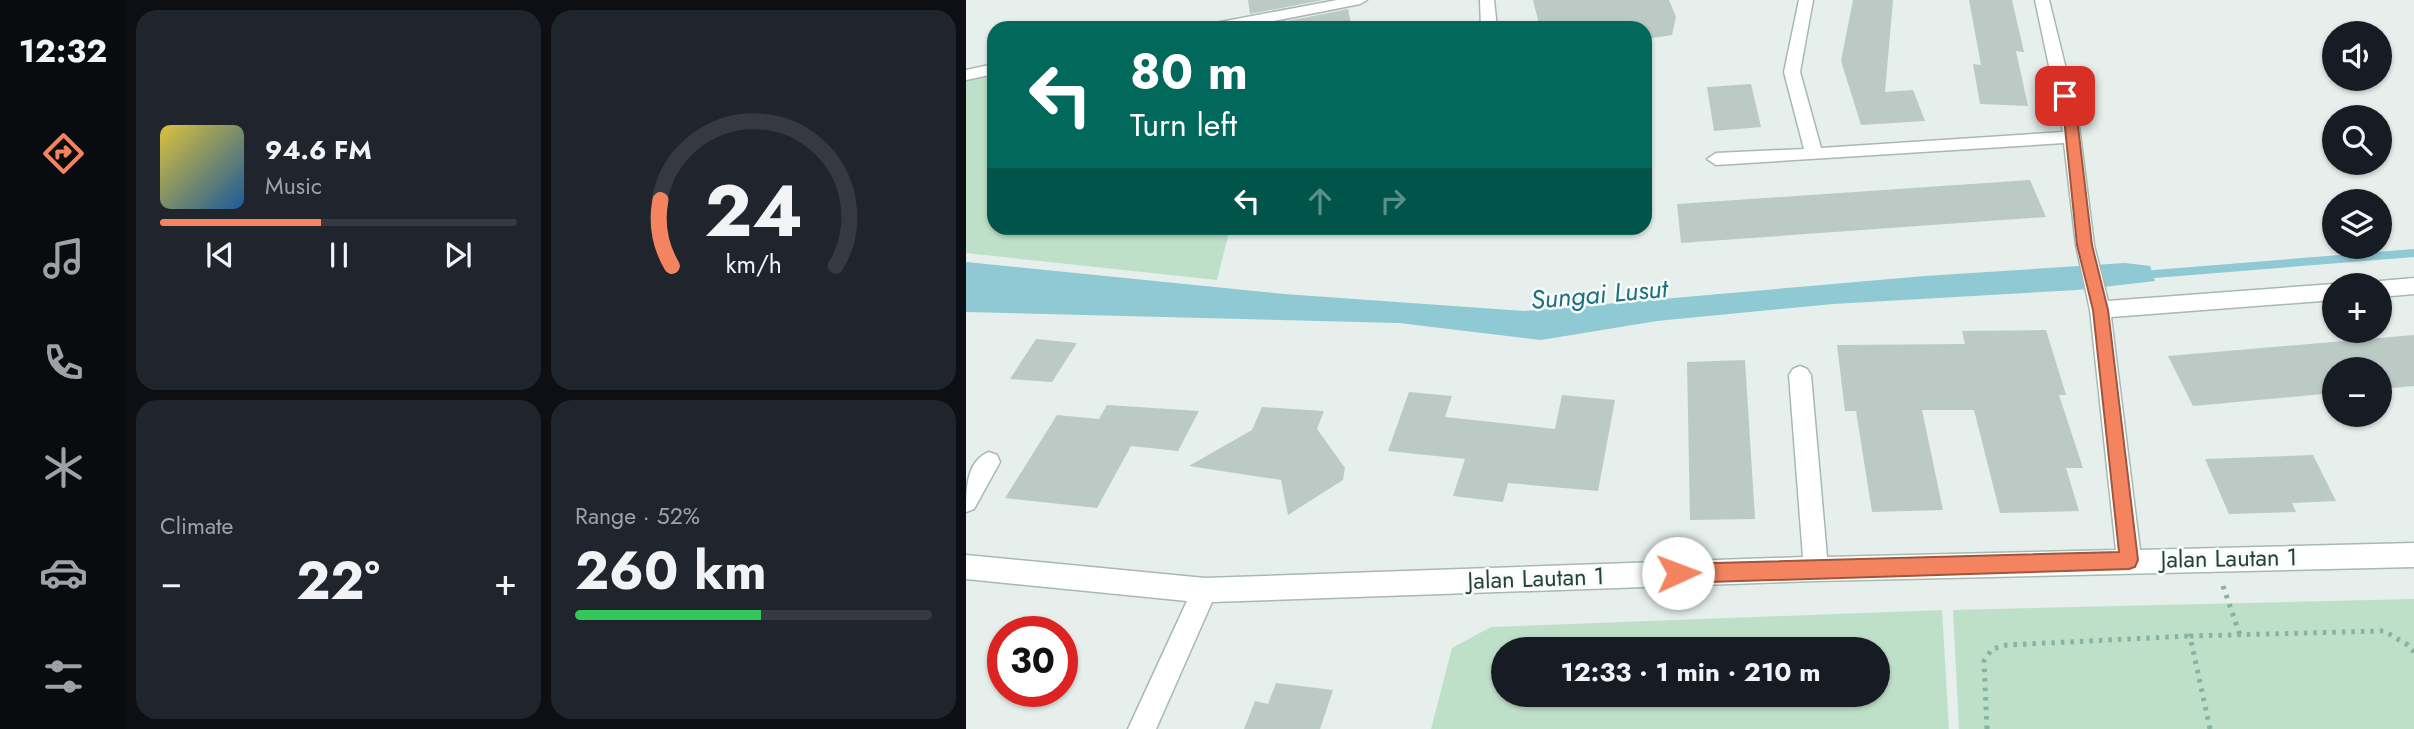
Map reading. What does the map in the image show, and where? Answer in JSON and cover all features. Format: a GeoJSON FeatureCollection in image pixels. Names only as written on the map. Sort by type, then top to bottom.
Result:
{"type":"FeatureCollection","features":[{"type":"Feature","properties":{"kind":"street"},"geometry":{"type":"LineString","coordinates":[[1270,21],[1360,0]]}},
{"type":"Feature","properties":{"kind":"street"},"geometry":{"type":"LineString","coordinates":[[1487,0],[1488,21]]}},
{"type":"Feature","properties":{"kind":"street"},"geometry":{"type":"LineString","coordinates":[[1806,0],[1792,72],[1814,155]]}},
{"type":"Feature","properties":{"kind":"street"},"geometry":{"type":"LineString","coordinates":[[2042,0],[2070,118],[2085,245],[2099,303],[2129,560]]}},
{"type":"Feature","properties":{"kind":"street"},"geometry":{"type":"LineString","coordinates":[[966,75],[987,70]]}},
{"type":"Feature","properties":{"kind":"street"},"geometry":{"type":"LineString","coordinates":[[1716,159],[2072,137]]}},
{"type":"Feature","properties":{"kind":"street"},"geometry":{"type":"LineString","coordinates":[[2392,288],[2414,286]]}},
{"type":"Feature","properties":{"kind":"street"},"geometry":{"type":"LineString","coordinates":[[2099,303],[2322,293]]}},
{"type":"Feature","properties":{"kind":"street"},"geometry":{"type":"LineString","coordinates":[[1800,375],[1816,569]]}},
{"type":"Feature","properties":{"kind":"street"},"geometry":{"type":"LineString","coordinates":[[966,501],[989,462]]}},
{"type":"Feature","properties":{"kind":"street","name":"Jalan Lautan 1"},"geometry":{"type":"LineString","coordinates":[[966,567],[1205,590],[1816,569],[2414,555]]}},
{"type":"Feature","properties":{"kind":"street"},"geometry":{"type":"LineString","coordinates":[[1142,729],[1205,590]]}},
{"type":"Feature","properties":{"kind":"path"},"geometry":{"type":"LineString","coordinates":[[2213,558],[2240,635]]}},
{"type":"Feature","properties":{"kind":"path"},"geometry":{"type":"LineString","coordinates":[[1987,729],[1984,661],[1992,649],[2007,645],[2190,636],[2384,631],[2408,645],[2414,652]]}},
{"type":"Feature","properties":{"kind":"path"},"geometry":{"type":"LineString","coordinates":[[2190,636],[2210,729]]}},
{"type":"Feature","properties":{"kind":"green space"},"geometry":{"type":"Polygon","coordinates":[[[987,76],[987,235],[1228,235],[1217,280],[966,253],[966,80],[987,76]]]}},
{"type":"Feature","properties":{"kind":"green space"},"geometry":{"type":"Polygon","coordinates":[[[2414,599],[2414,729],[1959,729],[1953,610],[2414,599]]]}},
{"type":"Feature","properties":{"kind":"green space"},"geometry":{"type":"Polygon","coordinates":[[[1942,610],[1949,729],[1431,729],[1452,648],[1491,627],[1942,610]]]}},
{"type":"Feature","properties":{"kind":"water"},"geometry":{"type":"Polygon","coordinates":[[[966,262],[1284,294],[1524,311],[1925,276],[2125,263],[2150,266],[2155,281],[2077,290],[1833,304],[1657,321],[1541,340],[1399,323],[966,312],[966,262]]]}},
{"type":"Feature","properties":{"kind":"building"},"geometry":{"type":"Polygon","coordinates":[[[1248,0],[1323,0],[1250,14],[1248,0]]]}},
{"type":"Feature","properties":{"kind":"building"},"geometry":{"type":"Polygon","coordinates":[[[1533,0],[1669,0],[1676,17],[1672,35],[1652,38],[1652,21],[1538,21],[1533,0]]]}},
{"type":"Feature","properties":{"kind":"building"},"geometry":{"type":"Polygon","coordinates":[[[1853,0],[1893,0],[1885,92],[1913,90],[1925,121],[1861,125],[1841,61],[1853,0]]]}},
{"type":"Feature","properties":{"kind":"building"},"geometry":{"type":"Polygon","coordinates":[[[1969,0],[2012,0],[2024,52],[2016,51],[2028,106],[1980,104],[1973,64],[1981,65],[1969,0]]]}},
{"type":"Feature","properties":{"kind":"building"},"geometry":{"type":"Polygon","coordinates":[[[1348,9],[1351,21],[1287,21],[1348,9]]]}},
{"type":"Feature","properties":{"kind":"building"},"geometry":{"type":"Polygon","coordinates":[[[1751,84],[1761,127],[1714,131],[1707,87],[1751,84]]]}},
{"type":"Feature","properties":{"kind":"building"},"geometry":{"type":"Polygon","coordinates":[[[2030,180],[2046,217],[1681,243],[1677,204],[2030,180]]]}},
{"type":"Feature","properties":{"kind":"building"},"geometry":{"type":"Polygon","coordinates":[[[2046,330],[2066,395],[2059,395],[2083,468],[2066,468],[2079,511],[2000,513],[1974,410],[1922,410],[1943,510],[1872,512],[1856,411],[1845,411],[1837,345],[1965,344],[1962,331],[2046,330]]]}},
{"type":"Feature","properties":{"kind":"building"},"geometry":{"type":"Polygon","coordinates":[[[2414,335],[2414,386],[2392,388],[2392,357],[2322,357],[2322,394],[2193,406],[2168,356],[2322,343],[2392,343],[2392,337],[2414,335]]]}},
{"type":"Feature","properties":{"kind":"building"},"geometry":{"type":"Polygon","coordinates":[[[1036,339],[1077,343],[1052,382],[1010,379],[1036,339]]]}},
{"type":"Feature","properties":{"kind":"building"},"geometry":{"type":"Polygon","coordinates":[[[1745,360],[1755,519],[1690,520],[1687,362],[1745,360]]]}},
{"type":"Feature","properties":{"kind":"building"},"geometry":{"type":"Polygon","coordinates":[[[1409,392],[1452,396],[1445,417],[1555,429],[1562,395],[1615,400],[1598,491],[1508,483],[1503,502],[1453,496],[1465,459],[1388,451],[1409,392]]]}},
{"type":"Feature","properties":{"kind":"building"},"geometry":{"type":"Polygon","coordinates":[[[1107,405],[1199,411],[1178,451],[1131,446],[1097,508],[1005,498],[1057,415],[1099,419],[1107,405]]]}},
{"type":"Feature","properties":{"kind":"building"},"geometry":{"type":"Polygon","coordinates":[[[1262,407],[1324,411],[1317,429],[1345,468],[1343,480],[1288,515],[1281,480],[1189,466],[1252,430],[1262,407]]]}},
{"type":"Feature","properties":{"kind":"building"},"geometry":{"type":"Polygon","coordinates":[[[2313,455],[2336,501],[2292,503],[2296,512],[2229,514],[2205,459],[2313,455]]]}},
{"type":"Feature","properties":{"kind":"building"},"geometry":{"type":"Polygon","coordinates":[[[1276,683],[1333,690],[1320,729],[1244,729],[1255,701],[1268,704],[1276,683]]]}},
{"type":"Feature","properties":{"kind":"waterway"},"geometry":{"type":"LineString","coordinates":[[2142,275],[2414,253]]}},
{"type":"Feature","properties":{"kind":"route"},"geometry":{"type":"LineString","coordinates":[[1678,573],[2129,560],[2100,310],[2085,245],[2065,96]]}},
{"type":"Feature","properties":{"kind":"water label","name":"Sungai Lusut"},"geometry":{"type":"Point","coordinates":[1599,294]}}]}
